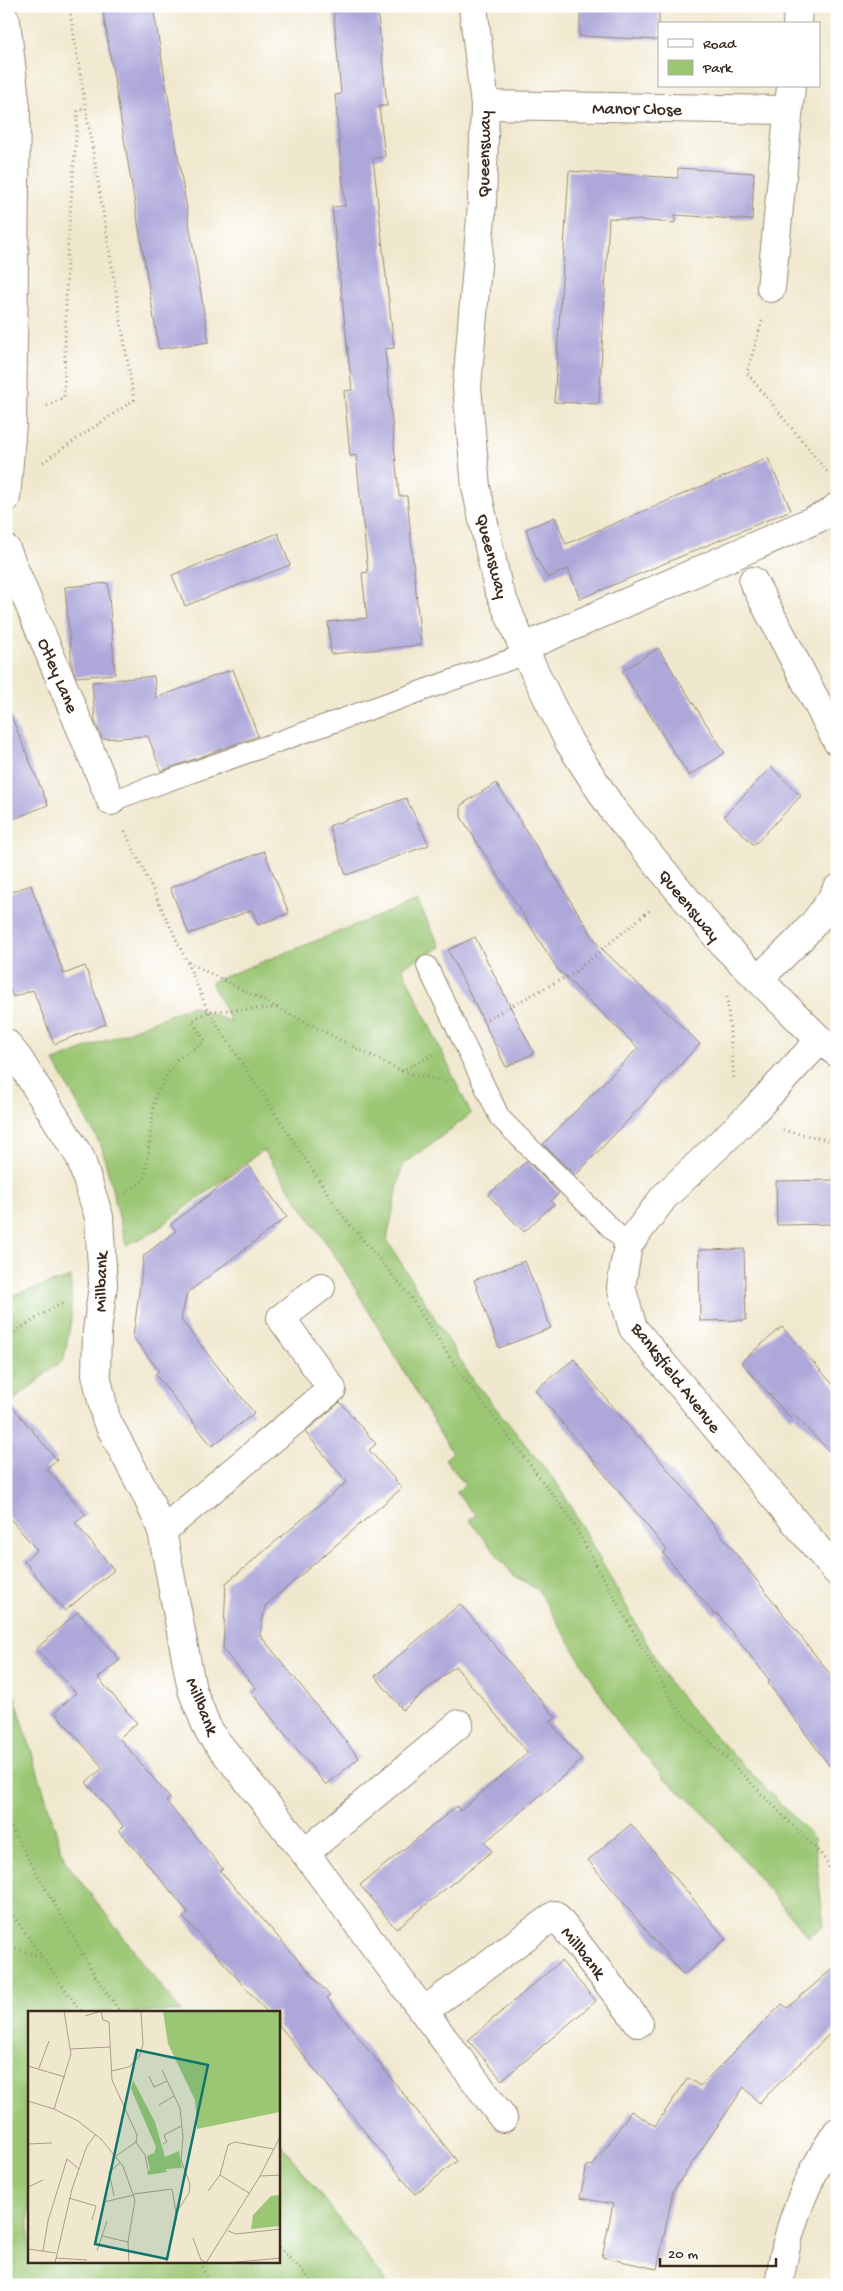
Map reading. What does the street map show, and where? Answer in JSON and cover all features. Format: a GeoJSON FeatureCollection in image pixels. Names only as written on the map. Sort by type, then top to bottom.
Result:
{"type":"FeatureCollection","features":[{"type":"Feature","properties":{"kind":"street","name":"Queensway"},"geometry":{"type":"LineString","coordinates":[[473,6],[484,105],[482,204],[467,387],[476,487],[498,588],[525,651],[569,742],[613,810],[723,944],[828,1046]]}},
{"type":"Feature","properties":{"kind":"street"},"geometry":{"type":"LineString","coordinates":[[796,22],[798,6]]}},
{"type":"Feature","properties":{"kind":"street"},"geometry":{"type":"LineString","coordinates":[[6,21],[16,108],[12,424],[6,498]]}},
{"type":"Feature","properties":{"kind":"street","name":"Manor Close"},"geometry":{"type":"LineString","coordinates":[[484,105],[790,98],[771,288]]}},
{"type":"Feature","properties":{"kind":"street"},"geometry":{"type":"LineString","coordinates":[[525,651],[830,513],[837,507]]}},
{"type":"Feature","properties":{"kind":"street","name":"Otley Lane"},"geometry":{"type":"LineString","coordinates":[[6,549],[111,802]]}},
{"type":"Feature","properties":{"kind":"street"},"geometry":{"type":"LineString","coordinates":[[753,581],[837,741]]}},
{"type":"Feature","properties":{"kind":"street"},"geometry":{"type":"LineString","coordinates":[[758,979],[794,945],[829,904],[837,889]]}},
{"type":"Feature","properties":{"kind":"street","name":"Millbank"},"geometry":{"type":"LineString","coordinates":[[6,1043],[18,1058],[80,1157],[99,1217],[103,1285],[97,1332],[96,1374],[106,1418],[148,1496],[162,1531],[192,1690],[210,1732],[305,1853],[503,2118]]}},
{"type":"Feature","properties":{"kind":"street","name":"Banksfield Avenue"},"geometry":{"type":"LineString","coordinates":[[828,1046],[664,1197],[628,1245],[621,1287],[633,1328],[837,1572]]}},
{"type":"Feature","properties":{"kind":"street"},"geometry":{"type":"LineString","coordinates":[[162,1531],[332,1389],[281,1318],[321,1287]]}},
{"type":"Feature","properties":{"kind":"street"},"geometry":{"type":"LineString","coordinates":[[305,1853],[459,1724]]}},
{"type":"Feature","properties":{"kind":"street","name":"Millbank"},"geometry":{"type":"LineString","coordinates":[[424,2011],[555,1915],[639,2023]]}},
{"type":"Feature","properties":{"kind":"street"},"geometry":{"type":"LineString","coordinates":[[779,2285],[782,2263],[794,2215],[812,2172],[837,2132]]}},
{"type":"Feature","properties":{"kind":"lane"},"geometry":{"type":"LineString","coordinates":[[111,802],[525,651]]}},
{"type":"Feature","properties":{"kind":"lane"},"geometry":{"type":"LineString","coordinates":[[427,966],[500,1118],[628,1245]]}},
{"type":"Feature","properties":{"kind":"path"},"geometry":{"type":"LineString","coordinates":[[6,486],[134,400],[70,6]]}},
{"type":"Feature","properties":{"kind":"path"},"geometry":{"type":"LineString","coordinates":[[12,424],[64,397],[67,255],[78,110],[86,108]]}},
{"type":"Feature","properties":{"kind":"path"},"geometry":{"type":"LineString","coordinates":[[771,288],[747,373],[831,476]]}},
{"type":"Feature","properties":{"kind":"path"},"geometry":{"type":"LineString","coordinates":[[111,802],[188,962],[208,1011],[342,1215],[409,1295],[461,1374],[569,1516],[675,1706],[823,1856],[837,1882]]}},
{"type":"Feature","properties":{"kind":"path"},"geometry":{"type":"LineString","coordinates":[[400,1071],[575,972],[677,888]]}},
{"type":"Feature","properties":{"kind":"path"},"geometry":{"type":"LineString","coordinates":[[723,944],[736,1104],[761,1125],[837,1142]]}},
{"type":"Feature","properties":{"kind":"path"},"geometry":{"type":"LineString","coordinates":[[188,962],[400,1071],[488,1093]]}},
{"type":"Feature","properties":{"kind":"path"},"geometry":{"type":"LineString","coordinates":[[99,1217],[146,1179],[154,1096],[177,1059],[204,1041],[192,1021],[208,1011],[277,1008]]}},
{"type":"Feature","properties":{"kind":"path"},"geometry":{"type":"LineString","coordinates":[[6,1338],[52,1308],[103,1285]]}},
{"type":"Feature","properties":{"kind":"path"},"geometry":{"type":"LineString","coordinates":[[6,1818],[94,1974],[119,2011]]}},
{"type":"Feature","properties":{"kind":"path"},"geometry":{"type":"LineString","coordinates":[[6,1905],[80,2011]]}},
{"type":"Feature","properties":{"kind":"path"},"geometry":{"type":"LineString","coordinates":[[6,1946],[42,1956]]}},
{"type":"Feature","properties":{"kind":"path"},"geometry":{"type":"LineString","coordinates":[[280,2248],[315,2285]]}},
{"type":"Feature","properties":{"kind":"path"},"geometry":{"type":"LineString","coordinates":[[201,2264],[210,2285]]}},
{"type":"Feature","properties":{"kind":"green space"},"geometry":{"type":"Polygon","coordinates":[[[417,901],[441,947],[402,967],[471,1114],[402,1166],[387,1240],[470,1376],[559,1486],[668,1681],[709,1730],[814,1838],[824,1926],[808,1937],[704,1813],[664,1778],[622,1729],[538,1590],[513,1575],[469,1520],[476,1515],[456,1493],[465,1485],[445,1459],[452,1453],[342,1266],[263,1150],[152,1233],[126,1245],[102,1148],[54,1061],[192,1006],[231,1022],[211,982],[417,901]]]}},
{"type":"Feature","properties":{"kind":"green space"},"geometry":{"type":"Polygon","coordinates":[[[71,1277],[71,1320],[64,1359],[6,1407],[6,1297],[71,1277]]]}},
{"type":"Feature","properties":{"kind":"green space"},"geometry":{"type":"Polygon","coordinates":[[[6,1668],[65,1861],[180,2011],[28,2011],[28,2264],[280,2264],[280,2142],[389,2285],[6,2285],[6,1668]]]}},
{"type":"Feature","properties":{"kind":"building"},"geometry":{"type":"Polygon","coordinates":[[[102,6],[153,6],[209,342],[159,349],[102,6]]]}},
{"type":"Feature","properties":{"kind":"building"},"geometry":{"type":"Polygon","coordinates":[[[333,6],[377,6],[387,106],[379,106],[385,157],[373,158],[394,348],[385,349],[399,496],[407,496],[421,645],[331,654],[328,622],[367,618],[362,573],[368,572],[356,455],[350,456],[344,391],[352,390],[332,207],[345,206],[335,95],[341,94],[333,6]]]}},
{"type":"Feature","properties":{"kind":"building"},"geometry":{"type":"Polygon","coordinates":[[[581,6],[659,6],[658,40],[579,36],[581,6]]]}},
{"type":"Feature","properties":{"kind":"building"},"geometry":{"type":"Polygon","coordinates":[[[678,168],[754,173],[752,220],[675,215],[675,223],[609,218],[599,404],[554,402],[569,171],[678,178],[678,168]]]}},
{"type":"Feature","properties":{"kind":"building"},"geometry":{"type":"Polygon","coordinates":[[[768,458],[791,510],[580,599],[568,569],[547,578],[535,555],[526,529],[555,517],[566,544],[768,458]]]}},
{"type":"Feature","properties":{"kind":"building"},"geometry":{"type":"Polygon","coordinates":[[[278,533],[290,565],[185,606],[172,575],[278,533]]]}},
{"type":"Feature","properties":{"kind":"building"},"geometry":{"type":"Polygon","coordinates":[[[108,583],[115,674],[76,677],[72,666],[65,587],[108,583]]]}},
{"type":"Feature","properties":{"kind":"building"},"geometry":{"type":"Polygon","coordinates":[[[658,648],[725,753],[689,776],[622,671],[658,648]]]}},
{"type":"Feature","properties":{"kind":"building"},"geometry":{"type":"Polygon","coordinates":[[[233,669],[258,736],[161,771],[148,736],[102,739],[95,721],[92,682],[154,676],[156,698],[233,669]]]}},
{"type":"Feature","properties":{"kind":"building"},"geometry":{"type":"Polygon","coordinates":[[[6,704],[48,805],[6,822],[6,704]]]}},
{"type":"Feature","properties":{"kind":"building"},"geometry":{"type":"Polygon","coordinates":[[[771,767],[801,796],[754,845],[724,816],[771,767]]]}},
{"type":"Feature","properties":{"kind":"building"},"geometry":{"type":"Polygon","coordinates":[[[496,783],[599,946],[700,1044],[575,1176],[543,1144],[638,1048],[558,970],[461,817],[461,805],[496,783]]]}},
{"type":"Feature","properties":{"kind":"building"},"geometry":{"type":"Polygon","coordinates":[[[406,798],[429,845],[346,875],[329,826],[406,798]]]}},
{"type":"Feature","properties":{"kind":"building"},"geometry":{"type":"Polygon","coordinates":[[[264,851],[289,913],[258,925],[252,910],[189,934],[170,888],[264,851]]]}},
{"type":"Feature","properties":{"kind":"building"},"geometry":{"type":"Polygon","coordinates":[[[31,885],[64,974],[85,966],[106,1024],[54,1044],[33,990],[13,997],[6,978],[6,894],[31,885]]]}},
{"type":"Feature","properties":{"kind":"building"},"geometry":{"type":"Polygon","coordinates":[[[475,937],[534,1053],[506,1067],[448,950],[475,937]]]}},
{"type":"Feature","properties":{"kind":"building"},"geometry":{"type":"Polygon","coordinates":[[[527,1161],[559,1193],[551,1201],[554,1204],[524,1232],[488,1195],[527,1161]]]}},
{"type":"Feature","properties":{"kind":"building"},"geometry":{"type":"Polygon","coordinates":[[[248,1165],[287,1217],[187,1293],[181,1320],[254,1413],[212,1446],[155,1374],[159,1371],[133,1337],[144,1255],[176,1231],[171,1224],[248,1165]]]}},
{"type":"Feature","properties":{"kind":"building"},"geometry":{"type":"Polygon","coordinates":[[[837,1180],[837,1224],[777,1225],[776,1181],[837,1180]]]}},
{"type":"Feature","properties":{"kind":"building"},"geometry":{"type":"Polygon","coordinates":[[[744,1249],[746,1320],[700,1321],[699,1250],[744,1249]]]}},
{"type":"Feature","properties":{"kind":"building"},"geometry":{"type":"Polygon","coordinates":[[[525,1261],[551,1328],[499,1348],[474,1280],[525,1261]]]}},
{"type":"Feature","properties":{"kind":"building"},"geometry":{"type":"Polygon","coordinates":[[[782,1327],[837,1389],[837,1459],[794,1415],[790,1418],[741,1362],[782,1327]]]}},
{"type":"Feature","properties":{"kind":"building"},"geometry":{"type":"Polygon","coordinates":[[[574,1359],[637,1437],[639,1436],[690,1495],[837,1683],[837,1776],[768,1683],[770,1681],[717,1613],[715,1615],[663,1553],[667,1550],[535,1390],[574,1359]]]}},
{"type":"Feature","properties":{"kind":"building"},"geometry":{"type":"Polygon","coordinates":[[[6,1399],[57,1460],[46,1468],[86,1515],[75,1523],[114,1570],[65,1611],[24,1561],[37,1550],[6,1514],[6,1399]]]}},
{"type":"Feature","properties":{"kind":"building"},"geometry":{"type":"Polygon","coordinates":[[[340,1402],[376,1444],[369,1450],[402,1488],[265,1606],[260,1635],[359,1758],[326,1785],[251,1692],[256,1688],[223,1650],[226,1583],[347,1482],[305,1432],[340,1402]]]}},
{"type":"Feature","properties":{"kind":"building"},"geometry":{"type":"Polygon","coordinates":[[[460,1604],[556,1718],[550,1722],[582,1760],[485,1842],[492,1851],[396,1929],[360,1885],[457,1806],[460,1811],[528,1753],[455,1666],[403,1710],[375,1676],[460,1604]]]}},
{"type":"Feature","properties":{"kind":"building"},"geometry":{"type":"Polygon","coordinates":[[[78,1612],[120,1660],[98,1678],[137,1723],[119,1738],[170,1798],[166,1801],[223,1869],[220,1871],[330,1996],[327,1998],[457,2161],[415,2194],[280,2026],[280,2011],[266,2011],[183,1917],[189,1913],[119,1830],[123,1826],[86,1782],[103,1768],[55,1712],[76,1693],[36,1649],[78,1612]]]}},
{"type":"Feature","properties":{"kind":"building"},"geometry":{"type":"Polygon","coordinates":[[[631,1824],[726,1939],[683,1975],[588,1860],[631,1824]]]}},
{"type":"Feature","properties":{"kind":"building"},"geometry":{"type":"Polygon","coordinates":[[[561,1961],[596,2001],[502,2080],[468,2040],[561,1961]]]}},
{"type":"Feature","properties":{"kind":"building"},"geometry":{"type":"Polygon","coordinates":[[[837,1965],[837,2027],[759,2103],[744,2087],[673,2191],[657,2269],[602,2257],[613,2204],[580,2198],[587,2165],[593,2166],[631,2111],[655,2126],[688,2078],[700,2086],[782,2004],[787,2008],[837,1965]]]}}]}
